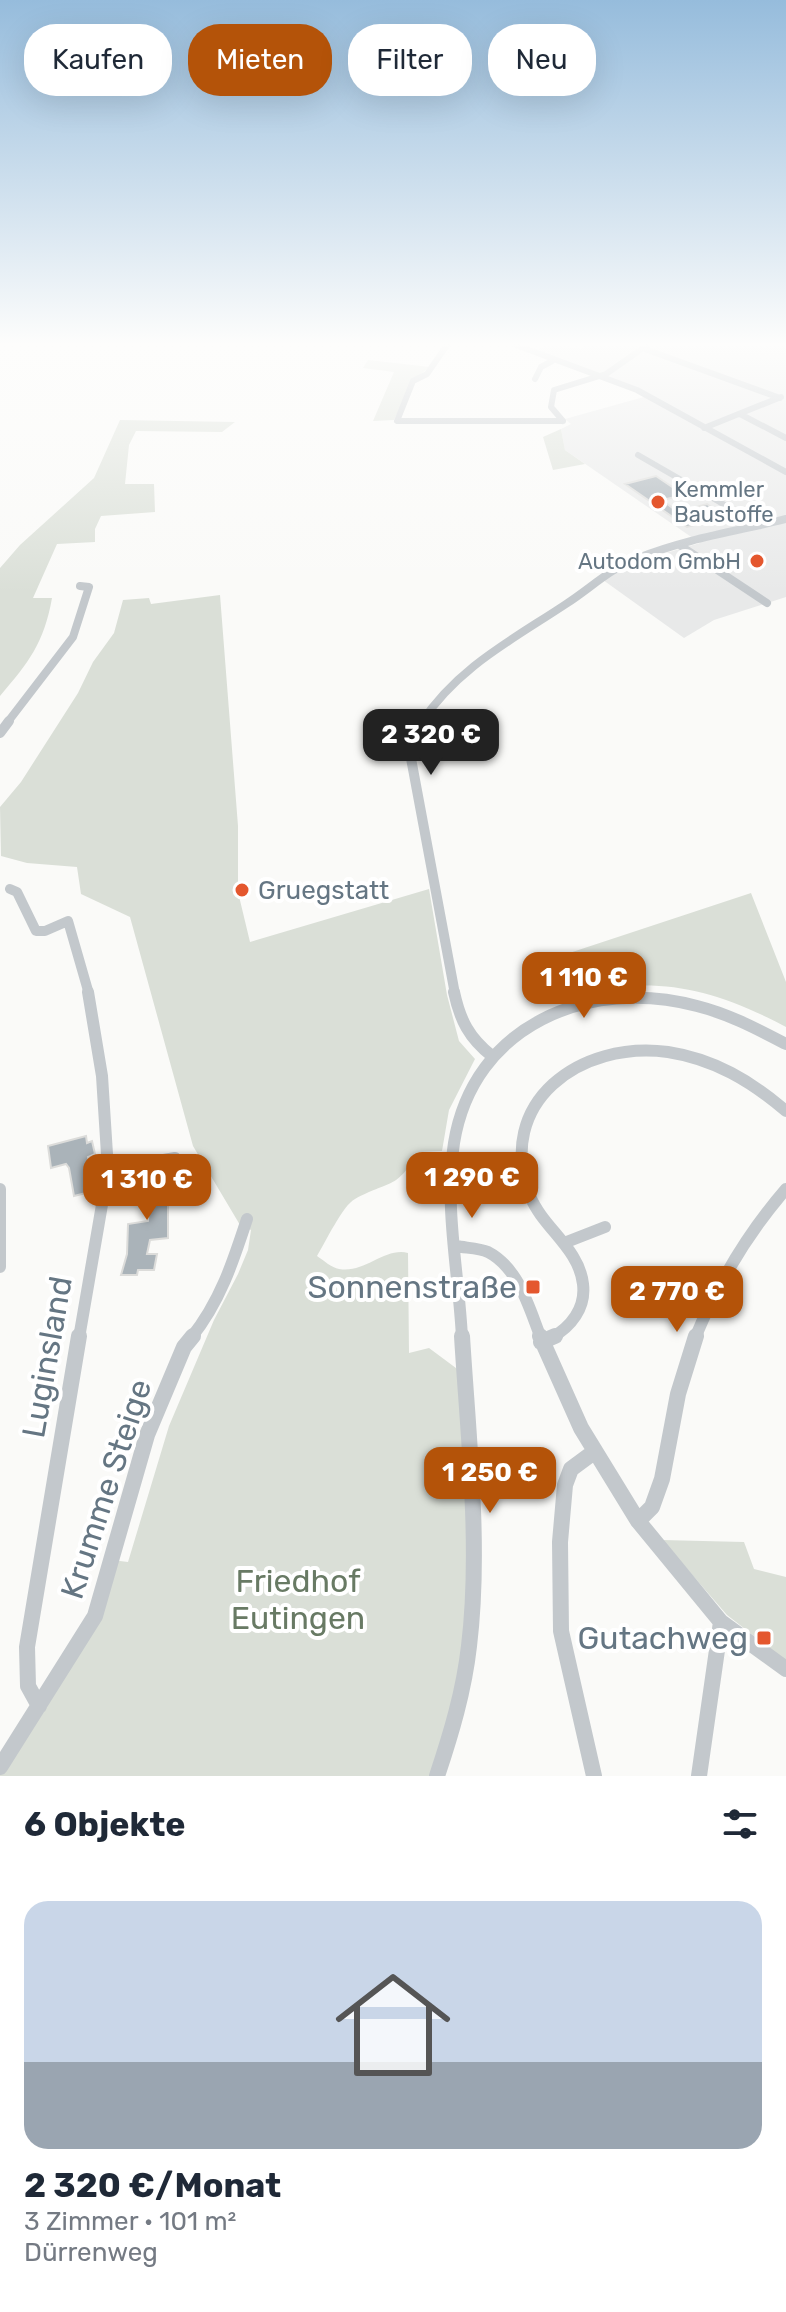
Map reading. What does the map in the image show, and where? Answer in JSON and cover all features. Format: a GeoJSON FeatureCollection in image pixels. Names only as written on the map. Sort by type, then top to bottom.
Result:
{"type":"FeatureCollection","features":[{"type":"Feature","properties":{"kind":"street"},"geometry":{"type":"LineString","coordinates":[[704,428],[786,472]]}},
{"type":"Feature","properties":{"kind":"street"},"geometry":{"type":"LineString","coordinates":[[767,428],[786,438]]}},
{"type":"Feature","properties":{"kind":"street"},"geometry":{"type":"LineString","coordinates":[[638,455],[760,525]]}},
{"type":"Feature","properties":{"kind":"street"},"geometry":{"type":"LineString","coordinates":[[492,1056],[474,1042],[459,1016],[410,753],[411,742],[441,693],[481,656],[573,600],[604,573],[641,556],[786,519]]}},
{"type":"Feature","properties":{"kind":"street"},"geometry":{"type":"LineString","coordinates":[[681,546],[767,603]]}},
{"type":"Feature","properties":{"kind":"street"},"geometry":{"type":"LineString","coordinates":[[0,733],[73,637],[89,587],[80,586]]}},
{"type":"Feature","properties":{"kind":"street","name":"Luginsland"},"geometry":{"type":"LineString","coordinates":[[10,889],[17,892],[36,931],[45,931],[68,921],[100,1053],[107,1115],[108,1170],[31,1610],[27,1683],[39,1706]]}},
{"type":"Feature","properties":{"kind":"street"},"geometry":{"type":"LineString","coordinates":[[437,1776],[453,1728],[465,1675],[472,1615],[464,1374],[452,1196],[453,1152],[458,1124],[476,1078],[508,1040],[549,1014],[567,1006],[616,997],[667,999],[717,1011],[762,1029],[786,1044]]}},
{"type":"Feature","properties":{"kind":"street"},"geometry":{"type":"LineString","coordinates":[[541,1342],[558,1337],[573,1324],[580,1311],[581,1277],[576,1259],[536,1207],[525,1174],[523,1153],[525,1132],[540,1098],[565,1072],[580,1062],[618,1051],[639,1049],[695,1056],[739,1075],[786,1111]]}},
{"type":"Feature","properties":{"kind":"street"},"geometry":{"type":"LineString","coordinates":[[108,1170],[175,1158]]}},
{"type":"Feature","properties":{"kind":"street"},"geometry":{"type":"LineString","coordinates":[[0,1189],[0,1267]]}},
{"type":"Feature","properties":{"kind":"street"},"geometry":{"type":"LineString","coordinates":[[638,1521],[652,1507],[662,1479],[678,1394],[694,1340],[716,1289],[761,1218],[786,1189]]}},
{"type":"Feature","properties":{"kind":"street","name":"Krumme Steige"},"geometry":{"type":"LineString","coordinates":[[0,1767],[95,1616],[147,1435],[184,1347],[208,1317],[228,1277],[247,1219]]}},
{"type":"Feature","properties":{"kind":"street"},"geometry":{"type":"LineString","coordinates":[[564,1243],[605,1227]]}},
{"type":"Feature","properties":{"kind":"street"},"geometry":{"type":"LineString","coordinates":[[456,1246],[486,1251],[507,1266],[521,1289],[563,1393],[594,1452],[638,1521],[721,1622],[786,1669]]}},
{"type":"Feature","properties":{"kind":"street"},"geometry":{"type":"LineString","coordinates":[[594,1452],[580,1459],[571,1469],[565,1485],[560,1542],[561,1631],[594,1776]]}},
{"type":"Feature","properties":{"kind":"street"},"geometry":{"type":"LineString","coordinates":[[699,1776],[721,1622]]}},
{"type":"Feature","properties":{"kind":"shaded area"},"geometry":{"type":"Polygon","coordinates":[[[786,428],[786,597],[714,620],[684,638],[603,580],[632,563],[700,543],[565,450],[561,429],[786,428]]]}},
{"type":"Feature","properties":{"kind":"green space"},"geometry":{"type":"Polygon","coordinates":[[[116,428],[227,428],[222,432],[136,431],[129,445],[125,484],[154,484],[155,512],[101,516],[95,529],[95,542],[57,544],[33,598],[52,598],[45,628],[27,662],[0,696],[0,568],[20,545],[94,478],[116,428]]]}},
{"type":"Feature","properties":{"kind":"green space"},"geometry":{"type":"Polygon","coordinates":[[[561,429],[565,450],[585,464],[553,470],[543,437],[561,429]]]}},
{"type":"Feature","properties":{"kind":"green space","name":"Friedhof Eutingen"},"geometry":{"type":"Polygon","coordinates":[[[220,595],[238,826],[238,892],[250,942],[429,889],[447,995],[459,1041],[475,1059],[449,1110],[442,1151],[418,1152],[397,1179],[350,1203],[317,1256],[333,1267],[348,1270],[391,1254],[408,1253],[409,1353],[429,1348],[464,1374],[471,1628],[437,1776],[0,1776],[0,1767],[87,1633],[112,1560],[128,1562],[169,1426],[214,1320],[238,1274],[248,1250],[251,1230],[240,1225],[193,1146],[130,917],[81,894],[77,867],[27,863],[1,856],[0,807],[21,782],[78,693],[93,662],[114,633],[123,600],[149,598],[151,604],[220,595]]]}},
{"type":"Feature","properties":{"kind":"green space"},"geometry":{"type":"Polygon","coordinates":[[[751,893],[786,982],[786,1027],[725,1000],[697,991],[669,987],[640,985],[611,988],[545,1002],[530,966],[751,893]]]}},
{"type":"Feature","properties":{"kind":"green space"},"geometry":{"type":"Polygon","coordinates":[[[662,1540],[744,1542],[754,1569],[786,1577],[786,1661],[727,1615],[662,1540]]]}},
{"type":"Feature","properties":{"kind":"building","name":"Kemmler Baustoffe"},"geometry":{"type":"Polygon","coordinates":[[[656,476],[684,495],[662,500],[678,512],[707,504],[726,517],[687,527],[625,484],[656,476]]]}},
{"type":"Feature","properties":{"kind":"building"},"geometry":{"type":"Polygon","coordinates":[[[86,1136],[87,1143],[92,1141],[95,1154],[88,1157],[94,1191],[74,1196],[69,1168],[66,1164],[51,1168],[48,1146],[86,1136]]]}},
{"type":"Feature","properties":{"kind":"building"},"geometry":{"type":"Polygon","coordinates":[[[168,1171],[168,1238],[150,1240],[147,1254],[157,1254],[154,1270],[121,1275],[127,1254],[128,1224],[148,1221],[149,1191],[129,1194],[130,1175],[168,1171]]]}},
{"type":"Feature","properties":{"kind":"place","name":"Kemmler Baustoffe"},"geometry":{"type":"Point","coordinates":[658,502]}},
{"type":"Feature","properties":{"kind":"place","name":"Autodom GmbH"},"geometry":{"type":"Point","coordinates":[757,561]}},
{"type":"Feature","properties":{"kind":"place","name":"Gruegstatt"},"geometry":{"type":"Point","coordinates":[242,890]}},
{"type":"Feature","properties":{"kind":"place","name":"Sonnenstraße"},"geometry":{"type":"Point","coordinates":[533,1287]}},
{"type":"Feature","properties":{"kind":"place","name":"Gutachweg"},"geometry":{"type":"Point","coordinates":[764,1638]}}]}
